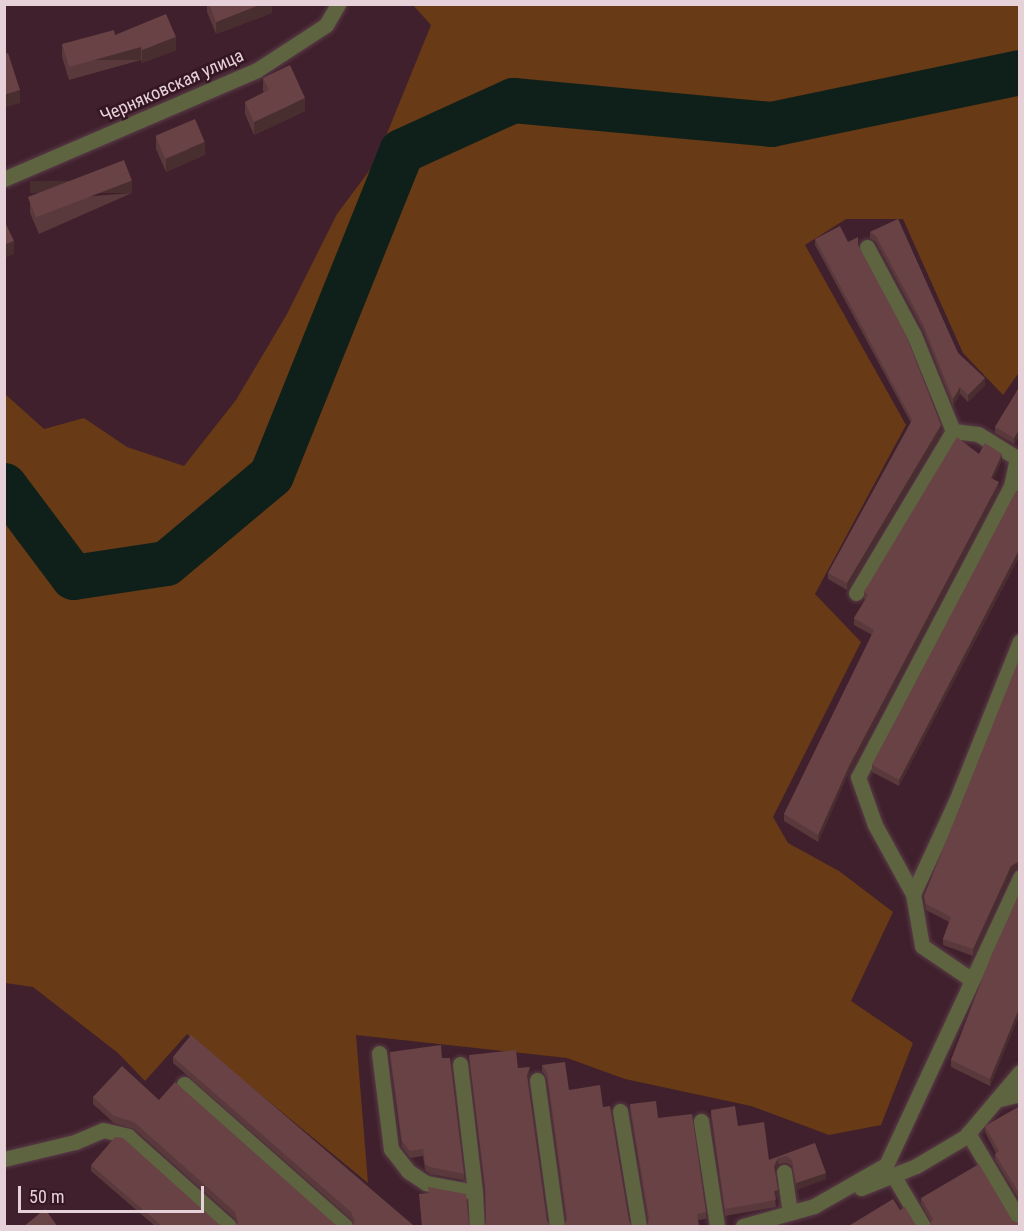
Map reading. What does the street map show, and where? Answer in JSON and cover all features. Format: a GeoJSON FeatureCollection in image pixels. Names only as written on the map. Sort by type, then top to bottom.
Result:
{"type":"FeatureCollection","features":[{"type":"Feature","properties":{"kind":"street","name":"Черняковская улица"},"geometry":{"type":"LineString","coordinates":[[4,179],[257,70],[326,25],[338,4]]}},
{"type":"Feature","properties":{"kind":"street"},"geometry":{"type":"LineString","coordinates":[[867,247],[914,335],[953,431]]}},
{"type":"Feature","properties":{"kind":"street"},"geometry":{"type":"LineString","coordinates":[[953,431],[978,434],[1018,456],[1011,486],[858,777],[875,825],[913,894],[922,946],[972,980]]}},
{"type":"Feature","properties":{"kind":"street"},"geometry":{"type":"LineString","coordinates":[[856,593],[953,431]]}},
{"type":"Feature","properties":{"kind":"street"},"geometry":{"type":"LineString","coordinates":[[913,894],[956,801],[1020,641]]}},
{"type":"Feature","properties":{"kind":"street"},"geometry":{"type":"LineString","coordinates":[[814,1206],[885,1165],[1020,877]]}},
{"type":"Feature","properties":{"kind":"street"},"geometry":{"type":"LineString","coordinates":[[379,1053],[391,1149],[408,1171],[426,1183],[475,1192]]}},
{"type":"Feature","properties":{"kind":"street"},"geometry":{"type":"LineString","coordinates":[[460,1064],[477,1227]]}},
{"type":"Feature","properties":{"kind":"street"},"geometry":{"type":"LineString","coordinates":[[743,1227],[814,1206],[916,1166],[968,1133],[1020,1072]]}},
{"type":"Feature","properties":{"kind":"street"},"geometry":{"type":"LineString","coordinates":[[537,1080],[557,1227]]}},
{"type":"Feature","properties":{"kind":"street"},"geometry":{"type":"LineString","coordinates":[[184,1084],[345,1227]]}},
{"type":"Feature","properties":{"kind":"street"},"geometry":{"type":"LineString","coordinates":[[996,1100],[1020,1094]]}},
{"type":"Feature","properties":{"kind":"street"},"geometry":{"type":"LineString","coordinates":[[620,1111],[639,1227]]}},
{"type":"Feature","properties":{"kind":"street"},"geometry":{"type":"LineString","coordinates":[[701,1121],[717,1227]]}},
{"type":"Feature","properties":{"kind":"street"},"geometry":{"type":"LineString","coordinates":[[4,1160],[75,1142],[103,1130],[128,1136],[229,1227]]}},
{"type":"Feature","properties":{"kind":"street"},"geometry":{"type":"LineString","coordinates":[[968,1133],[1020,1221]]}},
{"type":"Feature","properties":{"kind":"street"},"geometry":{"type":"LineString","coordinates":[[784,1172],[790,1213]]}},
{"type":"Feature","properties":{"kind":"street"},"geometry":{"type":"LineString","coordinates":[[893,1175],[923,1227]]}},
{"type":"Feature","properties":{"kind":"shaded area"},"geometry":{"type":"Polygon","coordinates":[[[413,5],[1019,5],[1020,371],[1003,395],[963,353],[903,219],[846,219],[805,245],[906,425],[815,594],[861,642],[773,817],[788,843],[839,871],[893,912],[851,1001],[913,1043],[881,1125],[829,1135],[751,1106],[625,1079],[567,1058],[356,1035],[368,1183],[187,1034],[145,1081],[118,1053],[33,987],[5,983],[5,394],[44,429],[84,418],[127,447],[184,466],[236,400],[287,314],[337,214],[375,163],[431,25],[413,5]]]}},
{"type":"Feature","properties":{"kind":"building"},"geometry":{"type":"Polygon","coordinates":[[[209,4],[262,4],[216,22],[209,4]]]}},
{"type":"Feature","properties":{"kind":"building"},"geometry":{"type":"Polygon","coordinates":[[[166,14],[176,37],[142,50],[141,47],[69,67],[62,44],[114,30],[115,35],[166,14]]]}},
{"type":"Feature","properties":{"kind":"building"},"geometry":{"type":"Polygon","coordinates":[[[8,53],[20,90],[4,95],[4,54],[8,53]]]}},
{"type":"Feature","properties":{"kind":"building"},"geometry":{"type":"Polygon","coordinates":[[[290,65],[305,98],[254,122],[245,102],[269,90],[263,78],[290,65]]]}},
{"type":"Feature","properties":{"kind":"building"},"geometry":{"type":"Polygon","coordinates":[[[195,119],[205,142],[165,159],[155,136],[195,119]]]}},
{"type":"Feature","properties":{"kind":"building"},"geometry":{"type":"Polygon","coordinates":[[[124,160],[132,181],[36,217],[28,197],[124,160]]]}},
{"type":"Feature","properties":{"kind":"building"},"geometry":{"type":"Polygon","coordinates":[[[898,219],[958,353],[985,378],[968,395],[960,387],[953,399],[923,324],[876,236],[870,232],[898,219]]]}},
{"type":"Feature","properties":{"kind":"building"},"geometry":{"type":"Polygon","coordinates":[[[4,220],[14,241],[4,245],[4,220]]]}},
{"type":"Feature","properties":{"kind":"building"},"geometry":{"type":"Polygon","coordinates":[[[840,226],[848,242],[858,237],[858,245],[905,333],[941,425],[847,583],[828,573],[912,420],[815,239],[840,226]]]}},
{"type":"Feature","properties":{"kind":"building"},"geometry":{"type":"Polygon","coordinates":[[[1020,386],[1020,428],[1014,438],[995,427],[1020,386]]]}},
{"type":"Feature","properties":{"kind":"building"},"geometry":{"type":"Polygon","coordinates":[[[957,437],[979,454],[985,443],[1002,454],[991,478],[999,482],[849,766],[818,835],[784,814],[874,630],[854,618],[868,595],[864,592],[957,437]]]}},
{"type":"Feature","properties":{"kind":"building"},"geometry":{"type":"Polygon","coordinates":[[[1016,491],[1020,493],[1020,548],[899,780],[872,765],[1016,491]]]}},
{"type":"Feature","properties":{"kind":"building"},"geometry":{"type":"Polygon","coordinates":[[[1020,657],[1020,861],[1011,866],[973,949],[943,939],[951,917],[926,904],[924,896],[1020,657]]]}},
{"type":"Feature","properties":{"kind":"building"},"geometry":{"type":"Polygon","coordinates":[[[1020,892],[1020,1006],[990,1079],[951,1060],[991,956],[1020,892]]]}},
{"type":"Feature","properties":{"kind":"building"},"geometry":{"type":"Polygon","coordinates":[[[191,1035],[413,1225],[412,1227],[371,1227],[369,1225],[352,1227],[355,1221],[351,1212],[173,1057],[191,1035]]]}},
{"type":"Feature","properties":{"kind":"building"},"geometry":{"type":"Polygon","coordinates":[[[441,1045],[442,1058],[450,1058],[464,1174],[430,1167],[425,1164],[423,1149],[410,1151],[402,1141],[390,1052],[441,1045]]]}},
{"type":"Feature","properties":{"kind":"building"},"geometry":{"type":"Polygon","coordinates":[[[516,1050],[518,1068],[530,1067],[527,1075],[547,1221],[552,1227],[482,1227],[486,1223],[485,1185],[469,1055],[516,1050]]]}},
{"type":"Feature","properties":{"kind":"building"},"geometry":{"type":"Polygon","coordinates":[[[565,1062],[569,1090],[600,1085],[603,1107],[610,1106],[629,1221],[633,1227],[564,1227],[567,1218],[547,1072],[542,1065],[565,1062]]]}},
{"type":"Feature","properties":{"kind":"building"},"geometry":{"type":"Polygon","coordinates":[[[122,1066],[159,1100],[175,1082],[338,1227],[234,1227],[238,1222],[235,1212],[134,1122],[114,1116],[93,1097],[122,1066]]]}},
{"type":"Feature","properties":{"kind":"building"},"geometry":{"type":"Polygon","coordinates":[[[656,1101],[658,1118],[692,1114],[706,1212],[697,1214],[699,1227],[672,1227],[672,1225],[644,1227],[648,1224],[649,1218],[630,1104],[656,1101]]]}},
{"type":"Feature","properties":{"kind":"building"},"geometry":{"type":"Polygon","coordinates":[[[735,1106],[738,1126],[764,1122],[769,1160],[815,1143],[826,1173],[796,1183],[792,1160],[787,1156],[778,1158],[774,1166],[778,1190],[774,1191],[776,1200],[725,1209],[711,1110],[735,1106]]]}},
{"type":"Feature","properties":{"kind":"building"},"geometry":{"type":"Polygon","coordinates":[[[1020,1106],[1020,1195],[995,1154],[999,1151],[985,1126],[1020,1106]]]}},
{"type":"Feature","properties":{"kind":"building"},"geometry":{"type":"Polygon","coordinates":[[[115,1137],[123,1138],[222,1227],[163,1227],[91,1165],[115,1137]]]}},
{"type":"Feature","properties":{"kind":"building"},"geometry":{"type":"Polygon","coordinates":[[[979,1164],[1012,1220],[1020,1224],[1020,1227],[928,1227],[933,1219],[921,1198],[979,1164]]]}},
{"type":"Feature","properties":{"kind":"building"},"geometry":{"type":"Polygon","coordinates":[[[428,1187],[466,1194],[469,1225],[472,1227],[422,1227],[419,1194],[429,1193],[428,1187]]]}},
{"type":"Feature","properties":{"kind":"building"},"geometry":{"type":"Polygon","coordinates":[[[893,1199],[900,1210],[905,1207],[917,1227],[847,1227],[893,1199]]]}},
{"type":"Feature","properties":{"kind":"building"},"geometry":{"type":"Polygon","coordinates":[[[45,1209],[58,1227],[23,1227],[45,1209]]]}},
{"type":"Feature","properties":{"kind":"waterway"},"geometry":{"type":"LineString","coordinates":[[4,485],[73,577],[166,563],[271,475],[401,151],[513,100],[771,124],[1020,72]]}}]}
